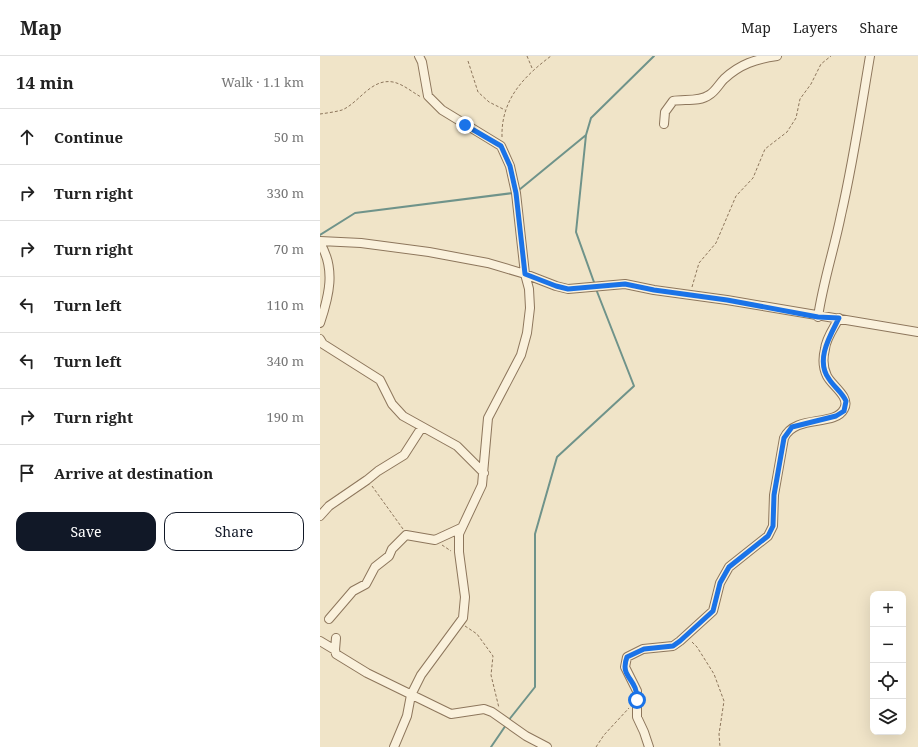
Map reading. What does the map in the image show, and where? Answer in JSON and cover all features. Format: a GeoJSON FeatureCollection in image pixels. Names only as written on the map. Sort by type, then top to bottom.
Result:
{"type":"FeatureCollection","features":[{"type":"Feature","properties":{"kind":"street"},"geometry":{"type":"LineString","coordinates":[[394,747],[407,716],[411,695],[428,665],[460,622],[465,609],[465,597],[458,542],[461,528],[480,492],[484,473],[488,418],[516,366],[527,333],[530,308],[529,289],[525,274],[516,193],[510,166],[501,146],[442,110],[428,96],[422,62],[419,56]]}},
{"type":"Feature","properties":{"kind":"street"},"geometry":{"type":"LineString","coordinates":[[664,124],[665,112],[673,101],[704,98],[710,95],[724,80],[743,64],[758,59],[777,56]]}},
{"type":"Feature","properties":{"kind":"street"},"geometry":{"type":"LineString","coordinates":[[818,317],[822,287],[841,217],[870,56]]}},
{"type":"Feature","properties":{"kind":"street"},"geometry":{"type":"LineString","coordinates":[[320,323],[330,281],[329,263],[320,242],[361,243],[429,252],[488,263],[568,289],[625,284],[818,317],[839,318],[918,332]]}},
{"type":"Feature","properties":{"kind":"street"},"geometry":{"type":"LineString","coordinates":[[648,747],[644,732],[637,716],[637,691],[635,684],[626,673],[624,667],[627,657],[644,649],[673,646],[684,637],[713,611],[720,583],[729,567],[762,542],[770,531],[774,517],[774,495],[784,438],[787,431],[792,427],[836,416],[844,411],[846,401],[826,374],[824,364],[827,342],[839,318]]}},
{"type":"Feature","properties":{"kind":"street"},"geometry":{"type":"LineString","coordinates":[[320,339],[323,344],[380,380],[396,408],[403,416],[456,446],[484,473]]}},
{"type":"Feature","properties":{"kind":"street"},"geometry":{"type":"LineString","coordinates":[[320,516],[329,506],[368,480],[378,471],[404,455],[422,427]]}},
{"type":"Feature","properties":{"kind":"street"},"geometry":{"type":"LineString","coordinates":[[329,619],[353,591],[366,584],[375,567],[389,556],[392,549],[406,535],[412,534],[435,540],[461,528]]}},
{"type":"Feature","properties":{"kind":"street"},"geometry":{"type":"LineString","coordinates":[[336,638],[336,654],[344,660],[411,695],[451,714],[484,709],[500,717],[526,736],[547,747]]}},
{"type":"Feature","properties":{"kind":"street"},"geometry":{"type":"LineString","coordinates":[[320,641],[335,650]]}},
{"type":"Feature","properties":{"kind":"path"},"geometry":{"type":"LineString","coordinates":[[527,56],[533,70]]}},
{"type":"Feature","properties":{"kind":"path"},"geometry":{"type":"LineString","coordinates":[[502,140],[502,121],[505,110],[517,87],[533,70],[551,56]]}},
{"type":"Feature","properties":{"kind":"path"},"geometry":{"type":"LineString","coordinates":[[693,296],[692,284],[699,263],[716,243],[736,196],[753,178],[765,149],[787,132],[796,118],[800,99],[811,84],[821,64],[831,56]]}},
{"type":"Feature","properties":{"kind":"path"},"geometry":{"type":"LineString","coordinates":[[468,61],[478,92],[489,102],[505,110]]}},
{"type":"Feature","properties":{"kind":"path"},"geometry":{"type":"LineString","coordinates":[[320,114],[342,110],[366,91],[384,83],[392,82],[400,84],[423,98]]}},
{"type":"Feature","properties":{"kind":"path"},"geometry":{"type":"LineString","coordinates":[[368,480],[398,523],[412,534]]}},
{"type":"Feature","properties":{"kind":"path"},"geometry":{"type":"LineString","coordinates":[[435,540],[459,554]]}},
{"type":"Feature","properties":{"kind":"path"},"geometry":{"type":"LineString","coordinates":[[460,622],[477,634],[493,656],[491,675],[500,717]]}},
{"type":"Feature","properties":{"kind":"path"},"geometry":{"type":"LineString","coordinates":[[684,637],[694,643],[700,651],[714,674],[724,701],[719,729],[720,747]]}},
{"type":"Feature","properties":{"kind":"path"},"geometry":{"type":"LineString","coordinates":[[596,747],[604,735],[637,700]]}},
{"type":"Feature","properties":{"kind":"waterway"},"geometry":{"type":"LineString","coordinates":[[595,285],[576,232],[586,135],[591,118],[654,56]]}},
{"type":"Feature","properties":{"kind":"waterway"},"geometry":{"type":"LineString","coordinates":[[519,190],[586,135]]}},
{"type":"Feature","properties":{"kind":"waterway"},"geometry":{"type":"LineString","coordinates":[[320,235],[355,213],[513,193]]}},
{"type":"Feature","properties":{"kind":"waterway"},"geometry":{"type":"LineString","coordinates":[[508,721],[535,687],[535,534],[557,457],[634,386],[596,289]]}},
{"type":"Feature","properties":{"kind":"waterway"},"geometry":{"type":"LineString","coordinates":[[491,747],[506,725]]}},
{"type":"Feature","properties":{"kind":"route"},"geometry":{"type":"LineString","coordinates":[[465,125],[501,146],[510,166],[516,193],[518,217],[522,236],[525,274],[541,281],[568,289],[595,285],[625,284],[654,290],[727,300],[818,317],[839,318],[825,348],[824,364],[826,374],[846,401],[844,411],[836,416],[792,427],[787,431],[784,438],[774,495],[773,526],[768,536],[729,567],[720,583],[716,605],[713,611],[709,616],[690,630],[680,641],[673,646],[637,651],[627,657],[624,667],[626,673],[635,684],[637,700]]}}]}
